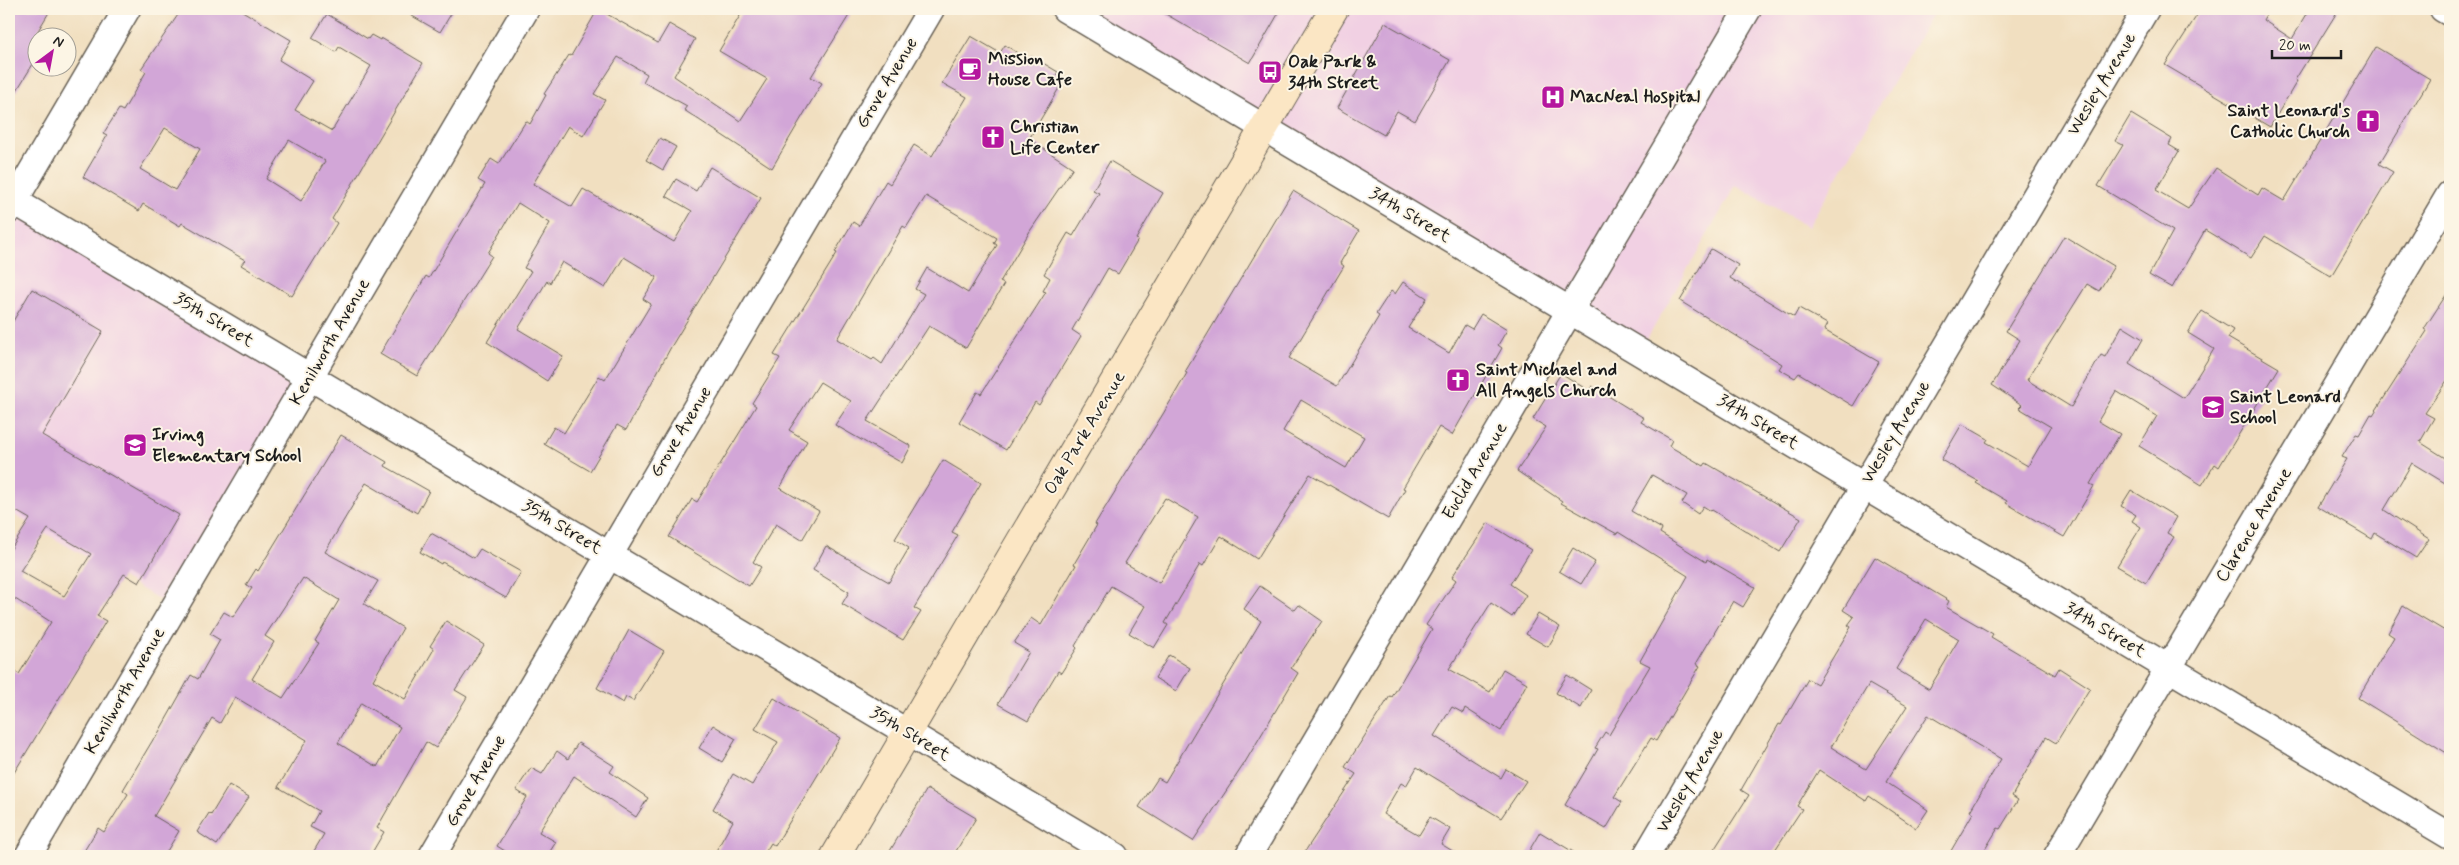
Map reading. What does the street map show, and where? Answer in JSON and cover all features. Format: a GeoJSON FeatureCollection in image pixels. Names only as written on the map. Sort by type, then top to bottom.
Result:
{"type":"FeatureCollection","features":[{"type":"Feature","properties":{"kind":"street"},"geometry":{"type":"LineString","coordinates":[[10,203],[127,9]]}},
{"type":"Feature","properties":{"kind":"street","name":"Kenilworth Avenue"},"geometry":{"type":"LineString","coordinates":[[28,856],[526,9]]}},
{"type":"Feature","properties":{"kind":"street","name":"Grove Avenue"},"geometry":{"type":"LineString","coordinates":[[432,856],[931,9]]}},
{"type":"Feature","properties":{"kind":"street","name":"34th Street"},"geometry":{"type":"LineString","coordinates":[[1065,9],[2450,836]]}},
{"type":"Feature","properties":{"kind":"street","name":"Oak Park Avenue"},"geometry":{"type":"LineString","coordinates":[[835,856],[1334,9]]}},
{"type":"Feature","properties":{"kind":"street","name":"Euclid Avenue"},"geometry":{"type":"LineString","coordinates":[[1248,856],[1748,9]]}},
{"type":"Feature","properties":{"kind":"street","name":"Wesley Avenue"},"geometry":{"type":"LineString","coordinates":[[1646,856],[2146,9]]}},
{"type":"Feature","properties":{"kind":"street"},"geometry":{"type":"LineString","coordinates":[[2443,9],[2450,13]]}},
{"type":"Feature","properties":{"kind":"street","name":"Clarence Avenue"},"geometry":{"type":"LineString","coordinates":[[2057,856],[2450,194]]}},
{"type":"Feature","properties":{"kind":"street","name":"35th Street"},"geometry":{"type":"LineString","coordinates":[[10,203],[309,377],[1115,856]]}},
{"type":"Feature","properties":{"kind":"shaded area","name":"MacNeal Hospital"},"geometry":{"type":"Polygon","coordinates":[[[1073,9],[1936,9],[1808,227],[1736,185],[1642,348],[1073,9]]]}},
{"type":"Feature","properties":{"kind":"shaded area","name":"Irving Elementary School"},"geometry":{"type":"Polygon","coordinates":[[[18,210],[301,378],[169,605],[9,512],[9,225],[18,210]]]}},
{"type":"Feature","properties":{"kind":"building"},"geometry":{"type":"Polygon","coordinates":[[[15,9],[51,9],[40,28],[28,28],[28,72],[9,103],[9,20],[15,9]]]}},
{"type":"Feature","properties":{"kind":"building"},"geometry":{"type":"Polygon","coordinates":[[[182,9],[239,9],[291,40],[279,60],[313,81],[295,110],[332,131],[371,66],[339,47],[336,52],[312,38],[327,14],[368,39],[371,35],[380,40],[381,38],[423,63],[332,219],[337,223],[292,296],[241,265],[245,260],[182,223],[180,226],[143,204],[139,211],[83,177],[107,136],[103,134],[119,109],[123,111],[146,72],[141,69],[182,9]],[[165,128],[140,169],[175,190],[200,149],[165,128]],[[289,140],[266,179],[301,201],[325,161],[289,140]]]}},
{"type":"Feature","properties":{"kind":"building"},"geometry":{"type":"Polygon","coordinates":[[[400,9],[454,9],[440,32],[400,9]]]}},
{"type":"Feature","properties":{"kind":"building"},"geometry":{"type":"Polygon","coordinates":[[[598,9],[658,43],[669,24],[695,39],[674,76],[740,121],[767,79],[719,51],[744,9],[853,9],[811,77],[822,83],[772,168],[684,110],[687,106],[643,82],[647,74],[618,57],[594,94],[605,100],[583,136],[568,126],[533,184],[572,207],[583,189],[674,242],[692,211],[666,196],[676,179],[696,191],[710,167],[761,198],[671,347],[626,430],[617,425],[590,471],[544,444],[554,427],[564,433],[599,376],[605,380],[651,304],[643,299],[657,277],[624,257],[605,288],[562,262],[550,283],[547,281],[518,329],[563,356],[547,381],[487,342],[531,271],[524,268],[550,223],[518,203],[488,253],[492,256],[417,376],[380,354],[426,276],[429,278],[485,184],[478,180],[491,159],[499,164],[526,121],[530,124],[546,95],[544,94],[569,55],[571,56],[598,9]]]}},
{"type":"Feature","properties":{"kind":"building"},"geometry":{"type":"Polygon","coordinates":[[[1157,9],[1281,9],[1250,63],[1157,9]]]}},
{"type":"Feature","properties":{"kind":"building"},"geometry":{"type":"Polygon","coordinates":[[[2201,9],[2269,9],[2263,20],[2292,39],[2310,9],[2339,9],[2295,80],[2297,81],[2270,127],[2165,65],[2201,9]]]}},
{"type":"Feature","properties":{"kind":"building"},"geometry":{"type":"Polygon","coordinates":[[[1385,23],[1450,60],[1415,121],[1397,111],[1384,135],[1337,108],[1385,23]]]}},
{"type":"Feature","properties":{"kind":"building"},"geometry":{"type":"Polygon","coordinates":[[[971,36],[1000,53],[1005,45],[1029,60],[1031,56],[1058,72],[1054,79],[1062,83],[1029,139],[1073,168],[1030,231],[1000,282],[1004,284],[966,348],[929,326],[867,421],[911,446],[902,463],[835,425],[851,401],[820,382],[789,430],[807,441],[780,488],[819,511],[802,540],[776,524],[753,562],[761,567],[749,586],[669,537],[692,499],[697,502],[756,406],[752,403],[780,358],[774,355],[837,253],[835,252],[853,222],[859,226],[886,181],[890,184],[914,145],[932,156],[967,97],[942,83],[971,36]],[[926,196],[906,228],[903,226],[837,339],[882,364],[924,294],[915,289],[927,268],[968,293],[997,245],[994,243],[997,238],[926,196]]]}},
{"type":"Feature","properties":{"kind":"building"},"geometry":{"type":"Polygon","coordinates":[[[2376,47],[2430,79],[2379,164],[2393,172],[2331,276],[2265,236],[2251,258],[2205,230],[2172,288],[2149,275],[2173,231],[2098,186],[2123,145],[2115,141],[2131,114],[2172,139],[2169,145],[2179,151],[2156,190],[2188,209],[2216,168],[2258,195],[2262,188],[2284,201],[2376,47]]]}},
{"type":"Feature","properties":{"kind":"building"},"geometry":{"type":"Polygon","coordinates":[[[660,138],[676,147],[663,170],[646,160],[660,138]]]}},
{"type":"Feature","properties":{"kind":"building"},"geometry":{"type":"Polygon","coordinates":[[[1110,161],[1163,193],[1118,274],[1108,268],[1072,330],[1081,336],[1039,405],[1035,402],[1006,450],[959,422],[977,392],[981,394],[1046,292],[1043,291],[1050,278],[1044,274],[1068,233],[1073,236],[1099,193],[1093,190],[1110,161]]]}},
{"type":"Feature","properties":{"kind":"building"},"geometry":{"type":"Polygon","coordinates":[[[1293,191],[1359,231],[1340,263],[1344,266],[1289,358],[1337,386],[1379,316],[1376,314],[1391,291],[1395,294],[1403,282],[1427,298],[1408,328],[1449,353],[1465,325],[1472,329],[1481,314],[1507,330],[1498,345],[1502,348],[1452,435],[1439,427],[1403,488],[1405,489],[1388,519],[1310,474],[1257,559],[1221,536],[1203,566],[1200,564],[1165,623],[1168,625],[1154,648],[1129,633],[1145,606],[1111,586],[1075,646],[1077,648],[1061,673],[1058,671],[1028,721],[998,704],[1029,652],[1014,643],[1031,618],[1041,625],[1076,565],[1074,564],[1097,525],[1095,524],[1163,414],[1187,373],[1185,372],[1293,191]],[[1301,400],[1283,431],[1346,468],[1364,437],[1301,400]],[[1165,498],[1125,563],[1159,583],[1198,517],[1165,498]]]}},
{"type":"Feature","properties":{"kind":"building"},"geometry":{"type":"Polygon","coordinates":[[[2064,236],[2114,266],[2099,291],[2087,284],[2027,380],[2071,407],[2101,355],[2105,357],[2122,326],[2143,339],[2129,364],[2184,398],[2214,349],[2188,333],[2202,311],[2233,330],[2228,338],[2279,368],[2219,467],[2215,464],[2202,485],[2139,446],[2157,416],[2116,391],[2098,421],[2120,434],[2090,484],[2094,486],[2064,537],[2006,503],[2007,501],[1976,483],[1978,481],[1941,460],[1962,424],[1988,439],[1986,442],[2028,466],[2051,427],[2019,408],[2022,405],[1992,385],[2020,340],[2006,331],[2064,236]]]}},
{"type":"Feature","properties":{"kind":"building"},"geometry":{"type":"Polygon","coordinates":[[[1711,249],[1738,265],[1730,278],[1794,317],[1799,308],[1827,324],[1824,330],[1879,362],[1853,406],[1799,373],[1795,378],[1779,369],[1782,364],[1680,301],[1711,249]]]}},
{"type":"Feature","properties":{"kind":"building","name":"Irving Elementary School"},"geometry":{"type":"Polygon","coordinates":[[[32,289],[103,331],[42,435],[179,515],[139,583],[124,574],[97,616],[106,621],[9,781],[9,668],[19,674],[51,622],[9,595],[9,552],[30,519],[9,507],[9,328],[32,289]],[[48,529],[20,571],[64,596],[91,554],[48,529]]]}},
{"type":"Feature","properties":{"kind":"building"},"geometry":{"type":"Polygon","coordinates":[[[2450,289],[2450,376],[2425,413],[2434,418],[2420,442],[2450,461],[2450,486],[2412,463],[2384,510],[2429,539],[2416,558],[2375,533],[2372,539],[2318,507],[2347,459],[2342,457],[2356,434],[2359,435],[2371,414],[2373,415],[2427,331],[2424,329],[2450,289]]]}},
{"type":"Feature","properties":{"kind":"building"},"geometry":{"type":"Polygon","coordinates":[[[1561,373],[1589,391],[1592,386],[1644,418],[1641,422],[1672,440],[1669,446],[1704,466],[1706,463],[1801,518],[1780,552],[1712,510],[1703,506],[1698,514],[1682,503],[1687,495],[1652,475],[1631,511],[1662,529],[1660,533],[1706,562],[1707,559],[1755,587],[1743,607],[1733,601],[1696,664],[1700,666],[1656,741],[1651,738],[1614,797],[1622,802],[1606,829],[1565,805],[1598,749],[1595,748],[1605,732],[1609,735],[1650,666],[1640,661],[1688,576],[1618,532],[1617,534],[1561,503],[1562,501],[1517,471],[1546,427],[1533,419],[1561,373]]]}},
{"type":"Feature","properties":{"kind":"building"},"geometry":{"type":"Polygon","coordinates":[[[341,435],[387,462],[385,466],[429,491],[417,513],[366,483],[325,552],[378,581],[364,604],[403,628],[373,680],[405,699],[434,649],[430,646],[446,621],[484,645],[455,690],[467,697],[436,748],[426,742],[377,828],[384,832],[370,856],[311,856],[324,834],[310,827],[319,811],[278,787],[307,740],[235,697],[220,723],[212,718],[154,816],[179,831],[164,856],[81,856],[98,828],[104,832],[128,794],[123,790],[155,739],[191,675],[198,679],[220,640],[210,634],[224,612],[233,617],[252,588],[246,585],[256,569],[258,571],[341,435]],[[303,578],[265,636],[274,642],[252,679],[283,698],[319,643],[315,641],[339,600],[303,578]],[[361,703],[338,743],[377,767],[400,727],[361,703]]]}},
{"type":"Feature","properties":{"kind":"building"},"geometry":{"type":"Polygon","coordinates":[[[943,460],[981,483],[952,532],[958,535],[914,608],[921,612],[903,640],[842,604],[849,592],[813,570],[826,546],[889,582],[909,548],[895,539],[943,460]]]}},
{"type":"Feature","properties":{"kind":"building"},"geometry":{"type":"Polygon","coordinates":[[[2131,490],[2176,517],[2167,533],[2174,537],[2146,583],[2117,566],[2141,527],[2132,521],[2136,515],[2121,506],[2131,490]]]}},
{"type":"Feature","properties":{"kind":"building"},"geometry":{"type":"Polygon","coordinates":[[[1488,523],[1531,550],[1510,584],[1526,595],[1512,617],[1491,603],[1449,669],[1490,692],[1503,669],[1527,683],[1501,731],[1465,708],[1463,713],[1452,707],[1434,736],[1501,778],[1506,769],[1526,781],[1501,818],[1417,767],[1406,786],[1401,783],[1383,814],[1419,835],[1430,817],[1450,829],[1441,844],[1461,856],[1302,856],[1356,774],[1345,767],[1390,696],[1392,697],[1432,629],[1426,625],[1456,580],[1452,577],[1488,523]]]}},
{"type":"Feature","properties":{"kind":"building"},"geometry":{"type":"Polygon","coordinates":[[[431,533],[474,558],[480,549],[521,572],[506,598],[442,562],[441,564],[420,552],[431,533]]]}},
{"type":"Feature","properties":{"kind":"building"},"geometry":{"type":"Polygon","coordinates":[[[1573,548],[1595,562],[1581,584],[1559,571],[1573,548]]]}},
{"type":"Feature","properties":{"kind":"building"},"geometry":{"type":"Polygon","coordinates":[[[1875,557],[1949,601],[1946,607],[1993,634],[1991,637],[2055,675],[2059,668],[2090,688],[2056,743],[2046,737],[2012,796],[2018,800],[1981,856],[1948,856],[1973,813],[1970,811],[2001,759],[1928,715],[1886,782],[1928,810],[1916,828],[1869,796],[1866,801],[1819,770],[1797,806],[1802,809],[1771,856],[1710,856],[1749,795],[1741,790],[1779,724],[1781,725],[1808,679],[1817,684],[1851,627],[1848,625],[1854,617],[1843,610],[1875,557]],[[1926,619],[1896,669],[1929,689],[1959,639],[1926,619]],[[1869,684],[1831,747],[1866,769],[1907,706],[1869,684]]]}},
{"type":"Feature","properties":{"kind":"building"},"geometry":{"type":"Polygon","coordinates":[[[1260,586],[1295,610],[1299,605],[1322,621],[1291,668],[1298,673],[1244,764],[1193,841],[1139,807],[1158,778],[1165,782],[1261,621],[1244,609],[1260,586]]]}},
{"type":"Feature","properties":{"kind":"building"},"geometry":{"type":"Polygon","coordinates":[[[2403,606],[2450,634],[2450,755],[2358,698],[2394,637],[2388,633],[2403,606]]]}},
{"type":"Feature","properties":{"kind":"building"},"geometry":{"type":"Polygon","coordinates":[[[1538,614],[1560,627],[1548,647],[1526,634],[1538,614]]]}},
{"type":"Feature","properties":{"kind":"building"},"geometry":{"type":"Polygon","coordinates":[[[629,630],[664,651],[633,701],[626,697],[623,703],[597,688],[629,630]]]}},
{"type":"Feature","properties":{"kind":"building"},"geometry":{"type":"Polygon","coordinates":[[[1169,655],[1190,668],[1176,691],[1155,678],[1169,655]]]}},
{"type":"Feature","properties":{"kind":"building"},"geometry":{"type":"Polygon","coordinates":[[[1567,675],[1591,690],[1581,708],[1556,693],[1567,675]]]}},
{"type":"Feature","properties":{"kind":"building"},"geometry":{"type":"Polygon","coordinates":[[[774,698],[840,738],[775,846],[771,843],[763,856],[713,856],[733,821],[713,809],[733,774],[752,785],[778,742],[755,729],[774,698]]]}},
{"type":"Feature","properties":{"kind":"building"},"geometry":{"type":"Polygon","coordinates":[[[713,725],[736,739],[722,762],[699,748],[713,725]]]}},
{"type":"Feature","properties":{"kind":"building"},"geometry":{"type":"Polygon","coordinates":[[[578,743],[614,766],[610,772],[648,798],[636,817],[574,776],[539,832],[556,842],[547,856],[513,856],[497,846],[527,797],[516,790],[531,768],[542,774],[557,751],[568,759],[578,743]]]}},
{"type":"Feature","properties":{"kind":"building"},"geometry":{"type":"Polygon","coordinates":[[[229,785],[249,797],[217,845],[197,832],[209,813],[211,815],[229,785]]]}},
{"type":"Feature","properties":{"kind":"building"},"geometry":{"type":"Polygon","coordinates":[[[927,789],[976,818],[953,856],[887,856],[927,789]]]}},
{"type":"Feature","properties":{"kind":"building"},"geometry":{"type":"Polygon","coordinates":[[[1540,832],[1580,856],[1526,856],[1540,832]]]}},
{"type":"Feature","properties":{"kind":"place","name":"Mission House Cafe"},"geometry":{"type":"Point","coordinates":[970,69]}},
{"type":"Feature","properties":{"kind":"place","name":"Oak Park & 34th Street"},"geometry":{"type":"Point","coordinates":[1270,72]}},
{"type":"Feature","properties":{"kind":"place","name":"MacNeal Hospital"},"geometry":{"type":"Point","coordinates":[1553,97]}},
{"type":"Feature","properties":{"kind":"place","name":"Saint Leonard's Catholic Church"},"geometry":{"type":"Point","coordinates":[2368,121]}},
{"type":"Feature","properties":{"kind":"place","name":"Christian Life Center"},"geometry":{"type":"Point","coordinates":[993,137]}},
{"type":"Feature","properties":{"kind":"place","name":"Saint Michael and All Angels Church"},"geometry":{"type":"Point","coordinates":[1458,380]}},
{"type":"Feature","properties":{"kind":"place","name":"Saint Leonard School"},"geometry":{"type":"Point","coordinates":[2213,407]}},
{"type":"Feature","properties":{"kind":"place","name":"Irving Elementary School"},"geometry":{"type":"Point","coordinates":[135,445]}}]}
